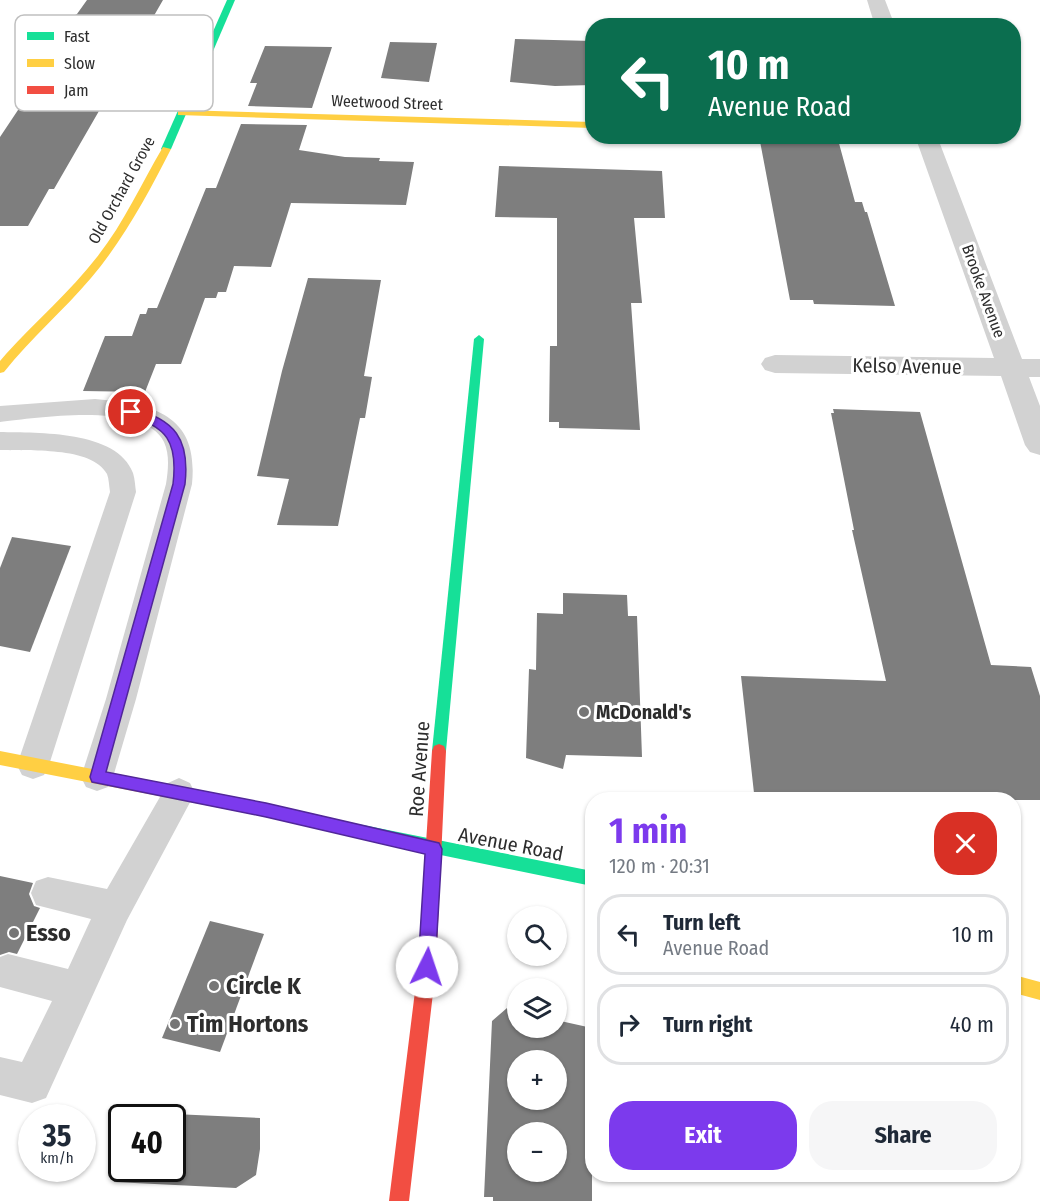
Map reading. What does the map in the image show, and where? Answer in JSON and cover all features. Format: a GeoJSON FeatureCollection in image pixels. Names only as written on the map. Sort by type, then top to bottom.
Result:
{"type":"FeatureCollection","features":[{"type":"Feature","properties":{"kind":"street","name":"Old Orchard Grove"},"geometry":{"type":"LineString","coordinates":[[213,41],[231,0]]}},
{"type":"Feature","properties":{"kind":"street"},"geometry":{"type":"LineString","coordinates":[[876,0],[882,18]]}},
{"type":"Feature","properties":{"kind":"street","name":"Old Orchard Grove"},"geometry":{"type":"LineString","coordinates":[[0,369],[14,349],[60,305],[100,261],[145,188],[181,113]]}},
{"type":"Feature","properties":{"kind":"street","name":"Weetwood Street"},"geometry":{"type":"LineString","coordinates":[[181,113],[585,125]]}},
{"type":"Feature","properties":{"kind":"street","name":"Brooke Avenue"},"geometry":{"type":"LineString","coordinates":[[929,144],[1026,368],[1040,445]]}},
{"type":"Feature","properties":{"kind":"street","name":"Roe Avenue"},"geometry":{"type":"LineString","coordinates":[[399,1201],[427,967],[440,730],[479,339]]}},
{"type":"Feature","properties":{"kind":"street","name":"Kelso Avenue"},"geometry":{"type":"LineString","coordinates":[[775,364],[1026,368]]}},
{"type":"Feature","properties":{"kind":"street","name":"Avenue Road"},"geometry":{"type":"LineString","coordinates":[[0,758],[266,810],[434,849],[585,878]]}},
{"type":"Feature","properties":{"kind":"street"},"geometry":{"type":"LineString","coordinates":[[1021,986],[1040,992]]}},
{"type":"Feature","properties":{"kind":"lane"},"geometry":{"type":"LineString","coordinates":[[0,414],[92,406],[118,409],[145,415],[164,425],[174,436],[179,450],[181,464],[179,484],[124,688],[97,777]]}},
{"type":"Feature","properties":{"kind":"lane"},"geometry":{"type":"LineString","coordinates":[[0,441],[73,445],[93,450],[112,461],[124,480],[123,492],[33,765]]}},
{"type":"Feature","properties":{"kind":"lane"},"geometry":{"type":"LineString","coordinates":[[0,1076],[32,1084],[115,908],[179,793]]}},
{"type":"Feature","properties":{"kind":"lane"},"geometry":{"type":"LineString","coordinates":[[48,893],[115,908]]}},
{"type":"Feature","properties":{"kind":"lane"},"geometry":{"type":"LineString","coordinates":[[8,972],[77,989]]}},
{"type":"Feature","properties":{"kind":"building"},"geometry":{"type":"Polygon","coordinates":[[[87,0],[163,0],[154,15],[75,15],[87,0]]]}},
{"type":"Feature","properties":{"kind":"building"},"geometry":{"type":"Polygon","coordinates":[[[515,39],[585,41],[585,85],[555,86],[510,82],[515,39]]]}},
{"type":"Feature","properties":{"kind":"building"},"geometry":{"type":"Polygon","coordinates":[[[390,42],[437,43],[429,82],[381,78],[390,42]]]}},
{"type":"Feature","properties":{"kind":"building"},"geometry":{"type":"Polygon","coordinates":[[[265,46],[332,47],[312,108],[248,106],[257,83],[250,83],[265,46]]]}},
{"type":"Feature","properties":{"kind":"building"},"geometry":{"type":"Polygon","coordinates":[[[17,111],[99,111],[54,189],[49,189],[28,226],[0,226],[0,137],[17,111]]]}},
{"type":"Feature","properties":{"kind":"building"},"geometry":{"type":"Polygon","coordinates":[[[241,124],[307,125],[299,150],[345,157],[380,158],[379,161],[414,162],[406,205],[291,203],[271,267],[234,266],[226,292],[218,292],[216,298],[205,298],[181,364],[156,364],[145,392],[83,391],[105,336],[132,336],[140,314],[146,314],[148,308],[157,308],[206,188],[216,188],[241,124]]]}},
{"type":"Feature","properties":{"kind":"building"},"geometry":{"type":"Polygon","coordinates":[[[761,144],[839,144],[855,202],[862,202],[867,212],[895,306],[814,304],[813,300],[790,300],[761,144]]]}},
{"type":"Feature","properties":{"kind":"building"},"geometry":{"type":"Polygon","coordinates":[[[499,166],[662,171],[665,218],[634,218],[642,303],[631,303],[640,430],[559,428],[559,422],[549,422],[550,346],[557,346],[557,218],[495,217],[499,166]]]}},
{"type":"Feature","properties":{"kind":"building"},"geometry":{"type":"Polygon","coordinates":[[[308,278],[381,280],[364,376],[372,377],[365,418],[360,418],[338,526],[277,525],[289,479],[257,476],[282,371],[308,278]]]}},
{"type":"Feature","properties":{"kind":"building"},"geometry":{"type":"Polygon","coordinates":[[[833,409],[920,412],[991,665],[1031,667],[1040,696],[1040,800],[1021,800],[1021,792],[754,792],[741,676],[886,681],[852,530],[854,530],[831,413],[834,413],[833,409]]]}},
{"type":"Feature","properties":{"kind":"building"},"geometry":{"type":"Polygon","coordinates":[[[12,537],[71,546],[30,652],[0,646],[0,568],[12,537]]]}},
{"type":"Feature","properties":{"kind":"building","name":"McDonald's"},"geometry":{"type":"Polygon","coordinates":[[[563,593],[627,595],[628,616],[637,616],[642,757],[566,755],[563,769],[526,758],[529,669],[536,670],[537,613],[563,614],[563,593]]]}},
{"type":"Feature","properties":{"kind":"building","name":"Esso"},"geometry":{"type":"Polygon","coordinates":[[[0,876],[33,883],[29,894],[34,906],[40,908],[17,954],[9,952],[0,955],[0,876]]]}},
{"type":"Feature","properties":{"kind":"building","name":"Circle K"},"geometry":{"type":"Polygon","coordinates":[[[210,921],[264,934],[220,1052],[162,1038],[210,921]]]}},
{"type":"Feature","properties":{"kind":"building"},"geometry":{"type":"Polygon","coordinates":[[[507,1008],[507,1038],[567,1038],[567,1022],[585,1026],[585,1182],[592,1182],[592,1201],[493,1201],[493,1197],[484,1197],[492,1021],[507,1008]]]}},
{"type":"Feature","properties":{"kind":"building"},"geometry":{"type":"Polygon","coordinates":[[[186,1115],[260,1118],[260,1149],[256,1175],[236,1188],[114,1182],[186,1182],[186,1115]]]}},
{"type":"Feature","properties":{"kind":"traffic: fast"},"geometry":{"type":"LineString","coordinates":[[213,41],[231,0]]}},
{"type":"Feature","properties":{"kind":"traffic: fast"},"geometry":{"type":"LineString","coordinates":[[166,149],[183,111]]}},
{"type":"Feature","properties":{"kind":"traffic: fast"},"geometry":{"type":"LineString","coordinates":[[439,751],[479,339]]}},
{"type":"Feature","properties":{"kind":"traffic: fast"},"geometry":{"type":"LineString","coordinates":[[358,831],[585,878]]}},
{"type":"Feature","properties":{"kind":"traffic: slow"},"geometry":{"type":"LineString","coordinates":[[181,113],[585,125]]}},
{"type":"Feature","properties":{"kind":"traffic: slow"},"geometry":{"type":"LineString","coordinates":[[0,369],[100,260],[131,214],[166,149]]}},
{"type":"Feature","properties":{"kind":"traffic: slow"},"geometry":{"type":"LineString","coordinates":[[0,758],[266,810],[358,831]]}},
{"type":"Feature","properties":{"kind":"traffic: slow"},"geometry":{"type":"LineString","coordinates":[[1021,986],[1040,991]]}},
{"type":"Feature","properties":{"kind":"traffic: jam"},"geometry":{"type":"LineString","coordinates":[[399,1201],[427,967],[439,751]]}},
{"type":"Feature","properties":{"kind":"place","name":"McDonald's"},"geometry":{"type":"Point","coordinates":[584,712]}},
{"type":"Feature","properties":{"kind":"place","name":"Esso"},"geometry":{"type":"Point","coordinates":[14,933]}},
{"type":"Feature","properties":{"kind":"place","name":"Circle K"},"geometry":{"type":"Point","coordinates":[214,986]}},
{"type":"Feature","properties":{"kind":"place","name":"Tim Hortons"},"geometry":{"type":"Point","coordinates":[175,1024]}},
{"type":"Feature","properties":{"kind":"route"},"geometry":{"type":"LineString","coordinates":[[131,412],[145,415],[164,425],[174,436],[181,464],[179,484],[139,634],[97,777],[266,810],[434,849],[427,967]]}}]}
